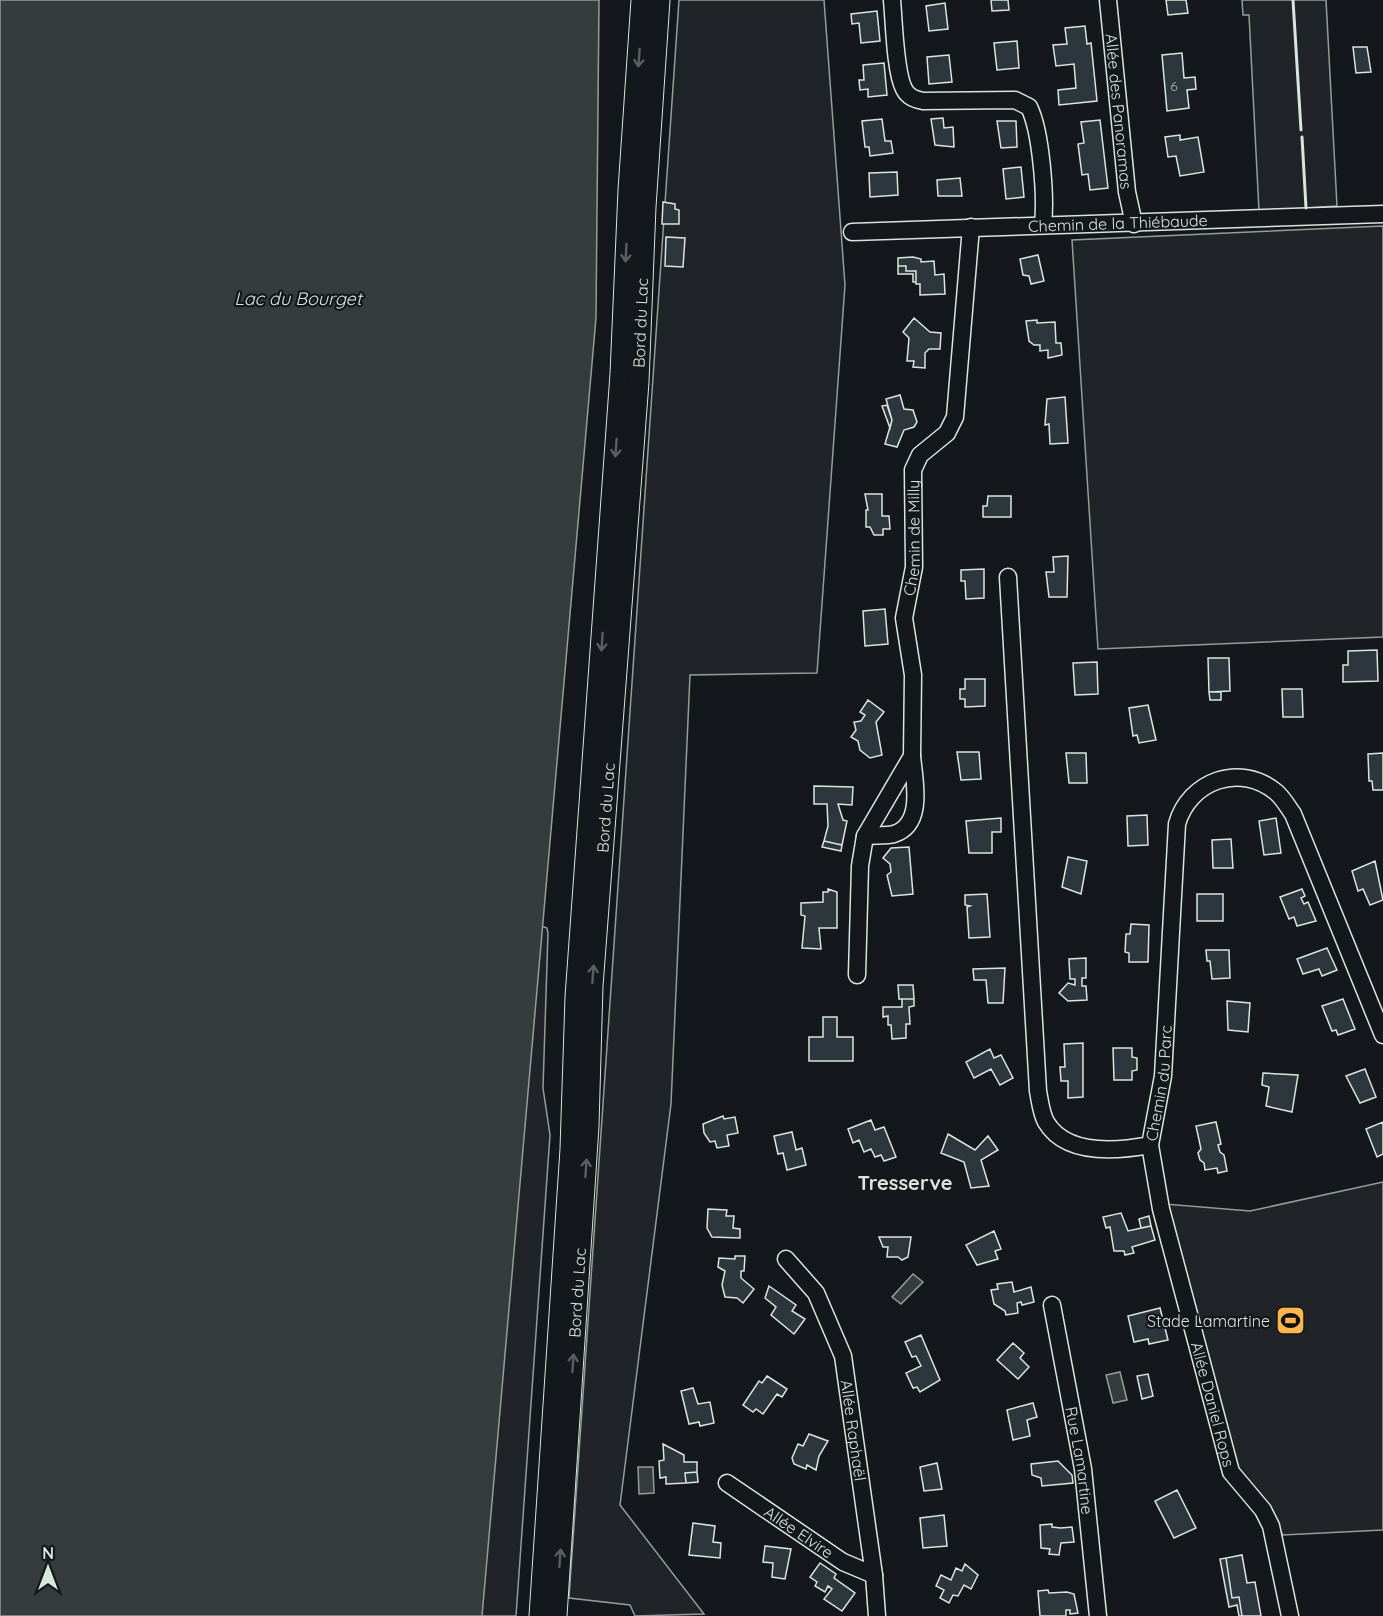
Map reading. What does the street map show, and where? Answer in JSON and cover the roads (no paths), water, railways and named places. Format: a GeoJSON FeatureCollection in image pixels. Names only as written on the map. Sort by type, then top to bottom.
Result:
{"type":"FeatureCollection","features":[{"type":"Feature","properties":{"kind":"main road","name":"Bord du Lac"},"geometry":{"type":"LineString","coordinates":[[540,1616],[571,1149],[576,997],[620,395],[629,190],[642,0]]}},
{"type":"Feature","properties":{"kind":"main road","name":"Bord du Lac"},"geometry":{"type":"LineString","coordinates":[[556,1616],[588,1126],[592,986],[638,382],[645,207],[659,0]]}},
{"type":"Feature","properties":{"kind":"street"},"geometry":{"type":"LineString","coordinates":[[892,0],[900,75],[903,88],[908,96],[923,101],[1015,100],[1029,107],[1036,126],[1044,198],[1043,224]]}},
{"type":"Feature","properties":{"kind":"street","name":"Allée des Panoramas"},"geometry":{"type":"LineString","coordinates":[[1108,0],[1127,192],[1134,224]]}},
{"type":"Feature","properties":{"kind":"street","name":"Chemin de la Thiébaude"},"geometry":{"type":"LineString","coordinates":[[852,232],[1383,214]]}},
{"type":"Feature","properties":{"kind":"street","name":"Chemin de Milly"},"geometry":{"type":"LineString","coordinates":[[866,836],[892,834],[907,826],[915,809],[912,756],[913,675],[904,618],[914,567],[913,470],[920,455],[947,433],[955,417],[971,228]]}},
{"type":"Feature","properties":{"kind":"street","name":"Chemin du Parc"},"geometry":{"type":"LineString","coordinates":[[1008,577],[1028,936],[1041,1109],[1046,1122],[1053,1131],[1074,1144],[1113,1149],[1150,1145],[1162,1076],[1174,840],[1181,809],[1187,799],[1208,783],[1235,777],[1253,780],[1277,792],[1293,814],[1383,1035]]}},
{"type":"Feature","properties":{"kind":"street","name":"Chemin de Milly"},"geometry":{"type":"LineString","coordinates":[[858,975],[860,866],[866,836],[912,756]]}},
{"type":"Feature","properties":{"kind":"street","name":"Allée Daniel Rops"},"geometry":{"type":"LineString","coordinates":[[1150,1145],[1161,1209],[1231,1472],[1263,1510],[1271,1526],[1290,1616]]}},
{"type":"Feature","properties":{"kind":"street","name":"Allée Raphaël"},"geometry":{"type":"LineString","coordinates":[[786,1259],[816,1293],[843,1356],[874,1575],[877,1616]]}},
{"type":"Feature","properties":{"kind":"street","name":"Rue Lamartine"},"geometry":{"type":"LineString","coordinates":[[1052,1305],[1083,1469],[1098,1616]]}},
{"type":"Feature","properties":{"kind":"street","name":"Allée Elvire"},"geometry":{"type":"LineString","coordinates":[[727,1483],[843,1563],[874,1575]]}},
{"type":"Feature","properties":{"kind":"water","name":"Lac du Bourget"},"geometry":{"type":"Polygon","coordinates":[[[0,0],[599,0],[596,318],[482,1616],[0,1616],[0,0]]]}},
{"type":"Feature","properties":{"kind":"water"},"geometry":{"type":"Polygon","coordinates":[[[913,1274],[923,1282],[901,1304],[892,1297],[913,1274]]]}},
{"type":"Feature","properties":{"kind":"water"},"geometry":{"type":"Polygon","coordinates":[[[1120,1372],[1127,1400],[1113,1403],[1106,1375],[1120,1372]]]}},
{"type":"Feature","properties":{"kind":"water"},"geometry":{"type":"Polygon","coordinates":[[[638,1467],[653,1467],[654,1493],[639,1494],[638,1467]]]}},
{"type":"Feature","properties":{"kind":"place","name":"Stade Lamartine"},"geometry":{"type":"Point","coordinates":[1291,1321]}},
{"type":"Feature","properties":{"kind":"district","name":"Tresserve"},"geometry":{"type":"Point","coordinates":[905,1182]}}]}
